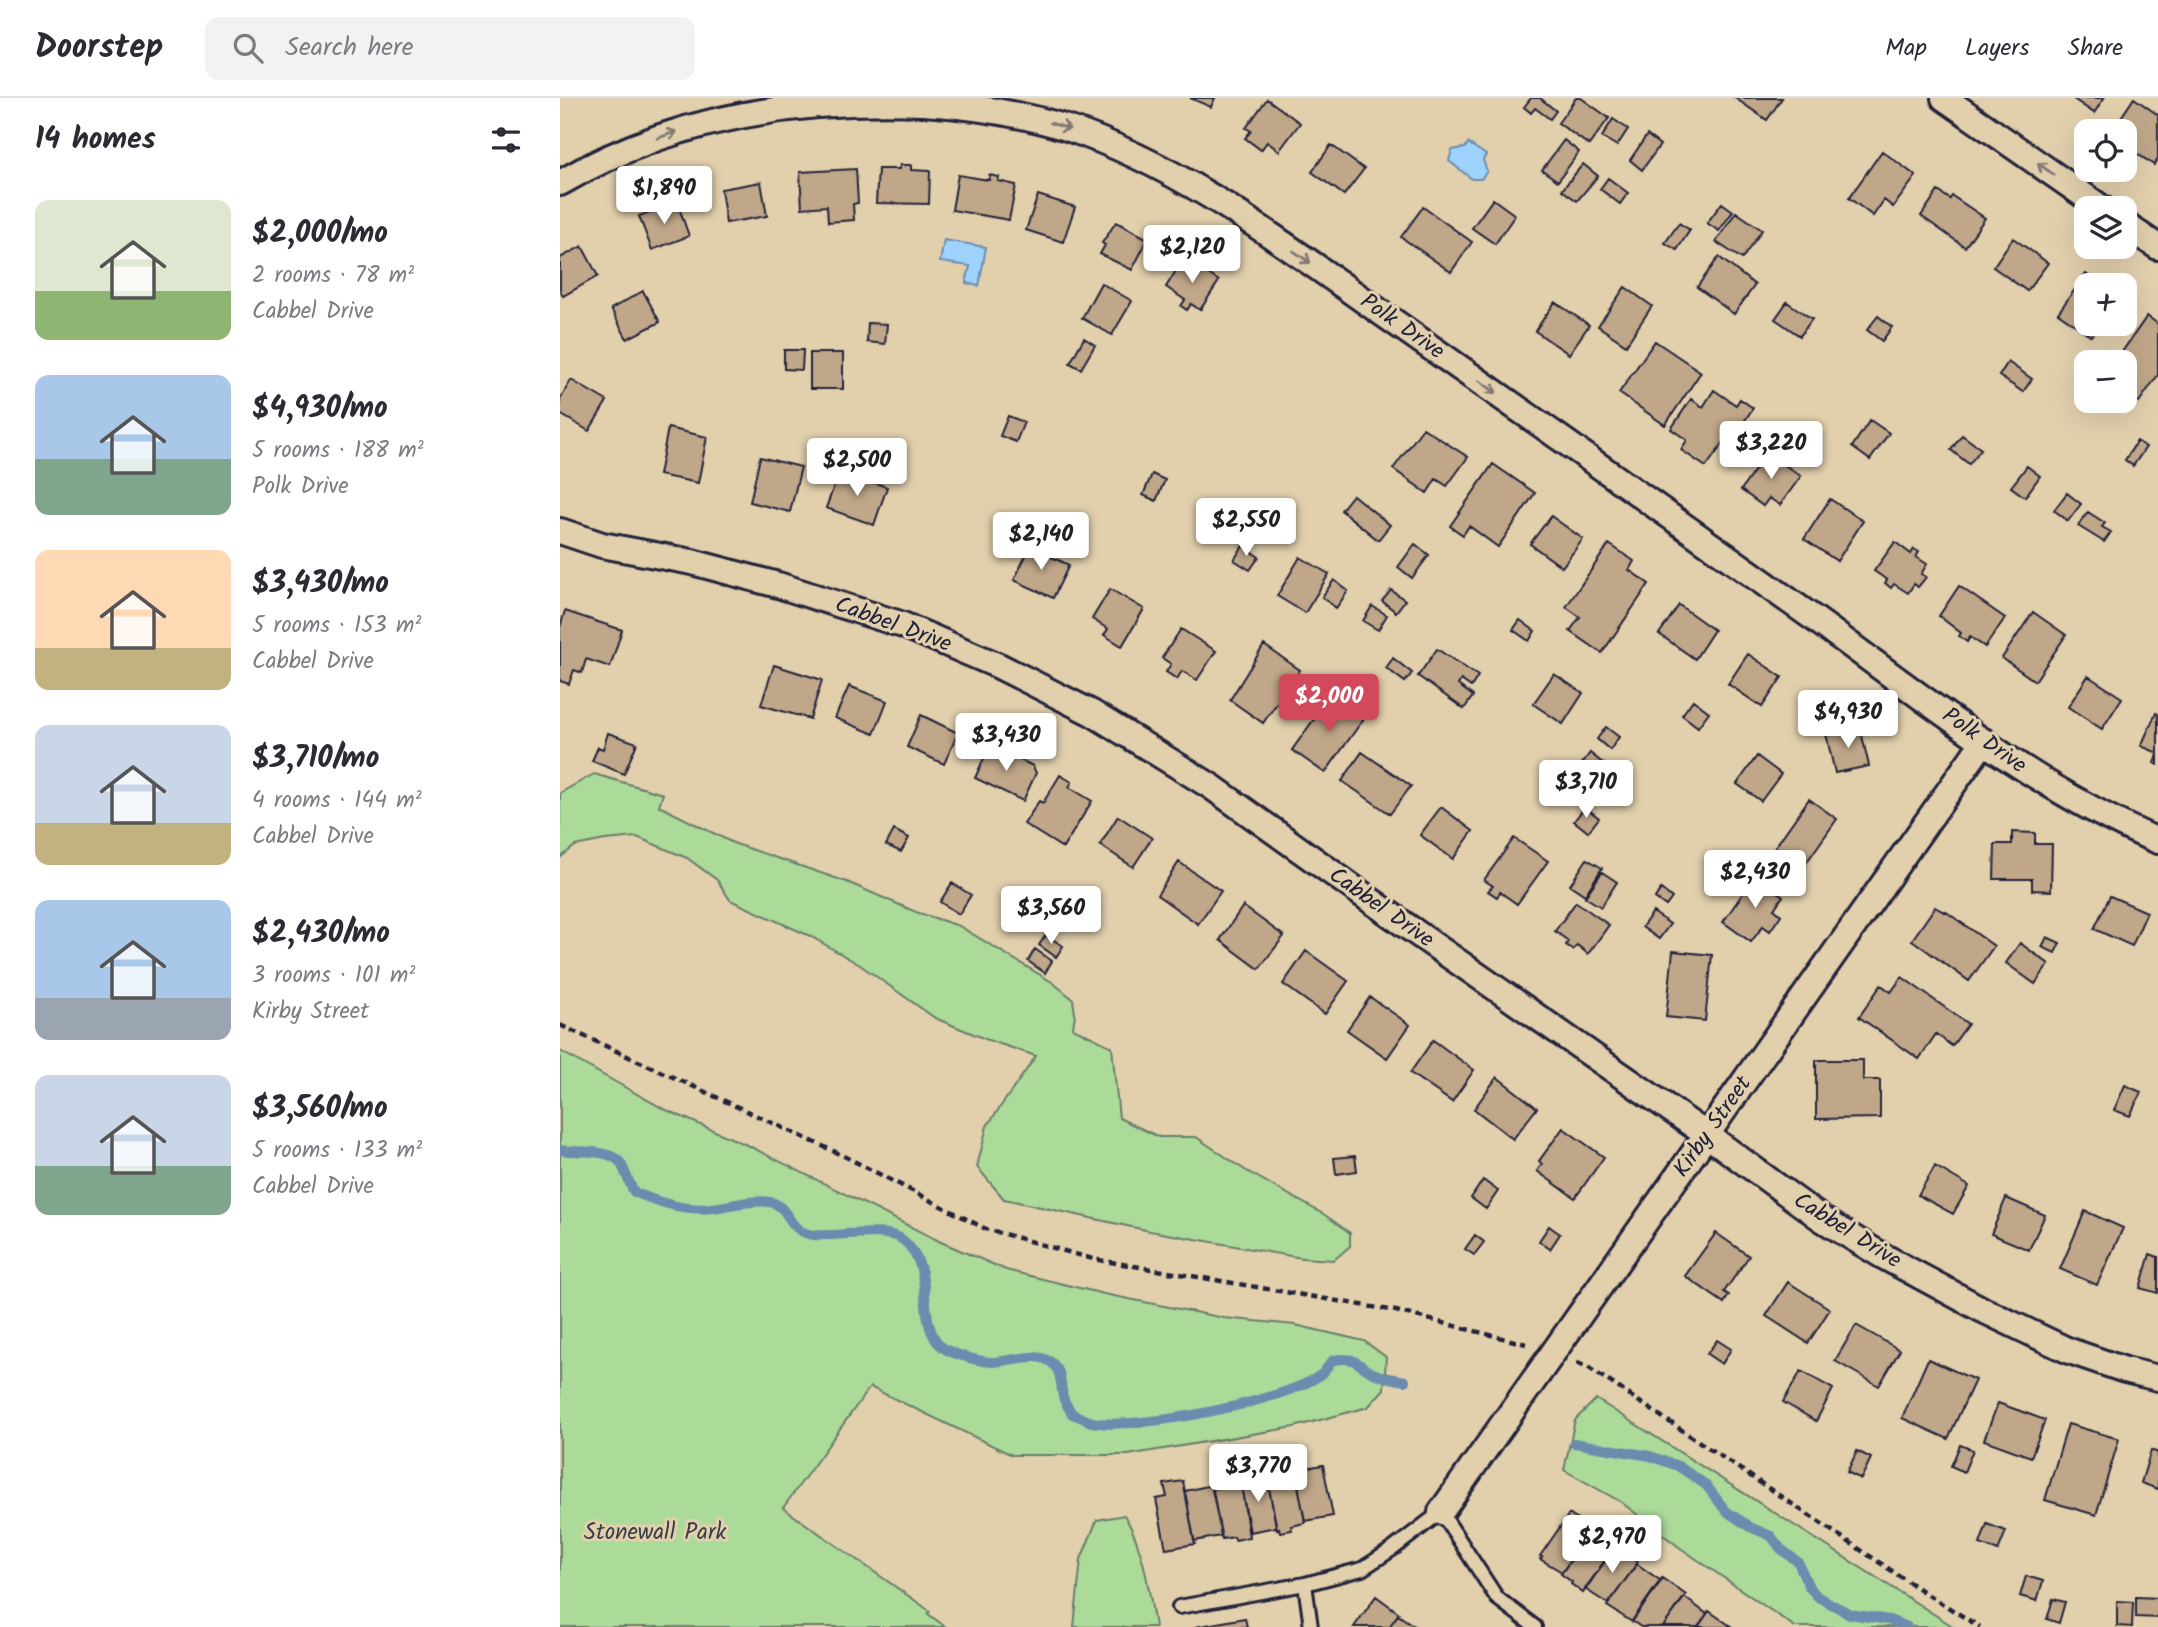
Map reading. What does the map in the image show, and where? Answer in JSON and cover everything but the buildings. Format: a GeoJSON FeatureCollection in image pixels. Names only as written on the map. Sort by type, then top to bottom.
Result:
{"type":"FeatureCollection","features":[{"type":"Feature","properties":{"kind":"street"},"geometry":{"type":"LineString","coordinates":[[1944,98],[2085,196]]}},
{"type":"Feature","properties":{"kind":"street","name":"Polk Drive"},"geometry":{"type":"LineString","coordinates":[[560,183],[640,145],[700,124],[761,110],[805,104],[886,101],[984,103],[1103,142],[1167,171],[1244,216],[1630,486],[1984,741],[2071,798],[2158,841]]}},
{"type":"Feature","properties":{"kind":"street"},"geometry":{"type":"LineString","coordinates":[[2137,233],[2158,247]]}},
{"type":"Feature","properties":{"kind":"street","name":"Cabbel Drive"},"geometry":{"type":"LineString","coordinates":[[560,531],[602,545],[692,562],[778,585],[903,625],[999,666],[1092,713],[1212,787],[1822,1219],[1881,1255],[1983,1310],[2067,1350],[2158,1378]]}},
{"type":"Feature","properties":{"kind":"street","name":"Kirby Street"},"geometry":{"type":"LineString","coordinates":[[1441,1511],[1984,741]]}},
{"type":"Feature","properties":{"kind":"lane","name":"Kirby Street"},"geometry":{"type":"LineString","coordinates":[[1179,1607],[1305,1584],[1362,1569],[1441,1511]]}},
{"type":"Feature","properties":{"kind":"lane"},"geometry":{"type":"LineString","coordinates":[[1441,1511],[1497,1598],[1535,1627]]}},
{"type":"Feature","properties":{"kind":"lane"},"geometry":{"type":"LineString","coordinates":[[1305,1584],[1311,1627]]}},
{"type":"Feature","properties":{"kind":"path"},"geometry":{"type":"LineString","coordinates":[[560,1025],[844,1156],[986,1229],[1093,1259],[1396,1311],[1514,1340],[1586,1366],[1980,1627]]}},
{"type":"Feature","properties":{"kind":"green space"},"geometry":{"type":"Polygon","coordinates":[[[594,774],[663,794],[659,806],[733,843],[847,882],[916,912],[959,926],[1052,982],[1073,999],[1073,1028],[1112,1047],[1119,1118],[1159,1137],[1196,1137],[1245,1170],[1325,1215],[1350,1233],[1350,1246],[1334,1260],[1302,1258],[1150,1231],[1004,1199],[977,1167],[987,1126],[1036,1056],[935,1018],[860,965],[810,936],[730,900],[717,880],[687,858],[637,837],[575,846],[560,858],[560,793],[594,774]]]}},
{"type":"Feature","properties":{"kind":"green space","name":"Stonewall Park"},"geometry":{"type":"Polygon","coordinates":[[[560,1051],[664,1109],[747,1145],[941,1242],[1006,1270],[1104,1294],[1224,1318],[1295,1325],[1364,1341],[1386,1357],[1384,1389],[1368,1407],[1294,1427],[1128,1455],[1012,1455],[870,1387],[783,1508],[930,1611],[928,1614],[946,1627],[560,1627],[560,1051]]]}},
{"type":"Feature","properties":{"kind":"green space"},"geometry":{"type":"Polygon","coordinates":[[[1596,1399],[1954,1627],[1795,1627],[1679,1547],[1621,1502],[1564,1470],[1575,1420],[1596,1399]]]}},
{"type":"Feature","properties":{"kind":"green space"},"geometry":{"type":"Polygon","coordinates":[[[1124,1515],[1141,1555],[1155,1627],[1074,1627],[1081,1559],[1097,1520],[1124,1515]]]}},
{"type":"Feature","properties":{"kind":"water"},"geometry":{"type":"Polygon","coordinates":[[[1468,143],[1486,155],[1483,160],[1487,171],[1481,179],[1472,179],[1449,161],[1452,150],[1465,148],[1468,143]]]}},
{"type":"Feature","properties":{"kind":"water"},"geometry":{"type":"Polygon","coordinates":[[[944,240],[986,247],[979,286],[966,283],[970,266],[940,262],[944,240]]]}},
{"type":"Feature","properties":{"kind":"waterway"},"geometry":{"type":"LineString","coordinates":[[560,1150],[608,1155],[621,1164],[634,1192],[672,1205],[702,1209],[763,1201],[777,1204],[793,1224],[805,1233],[874,1233],[896,1236],[914,1252],[920,1266],[929,1324],[942,1347],[959,1355],[988,1362],[1033,1357],[1048,1360],[1059,1372],[1064,1400],[1072,1414],[1092,1422],[1113,1424],[1175,1418],[1247,1403],[1305,1384],[1323,1373],[1333,1360],[1348,1359],[1378,1375],[1405,1381]]}},
{"type":"Feature","properties":{"kind":"waterway"},"geometry":{"type":"LineString","coordinates":[[1574,1443],[1650,1456],[1678,1466],[1706,1485],[1726,1511],[1750,1527],[1771,1536],[1781,1549],[1798,1562],[1809,1587],[1818,1597],[1850,1614],[1889,1620],[1907,1627]]}}]}
